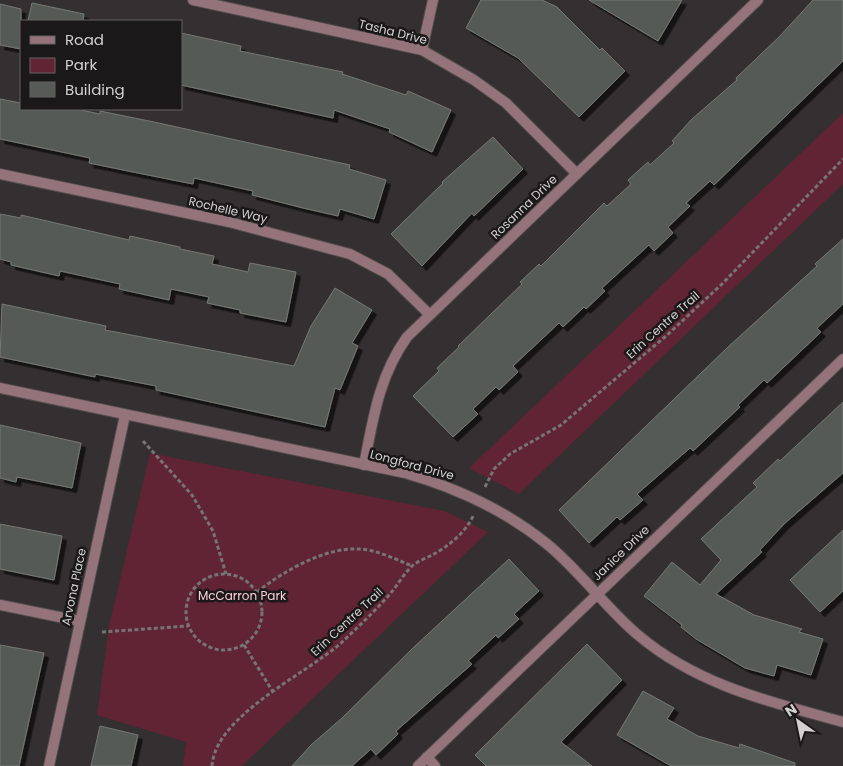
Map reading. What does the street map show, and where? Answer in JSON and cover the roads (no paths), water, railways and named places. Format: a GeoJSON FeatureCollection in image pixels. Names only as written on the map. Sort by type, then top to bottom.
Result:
{"type":"FeatureCollection","features":[{"type":"Feature","properties":{"kind":"street","name":"Tasha Drive"},"geometry":{"type":"LineString","coordinates":[[194,0],[219,3],[422,50],[474,80],[506,102],[576,174]]}},
{"type":"Feature","properties":{"kind":"street"},"geometry":{"type":"LineString","coordinates":[[422,50],[433,0]]}},
{"type":"Feature","properties":{"kind":"street","name":"Rosanna Drive"},"geometry":{"type":"LineString","coordinates":[[364,465],[376,401],[385,373],[407,337],[758,0]]}},
{"type":"Feature","properties":{"kind":"street","name":"Rochelle Way"},"geometry":{"type":"LineString","coordinates":[[0,174],[229,222],[350,254],[388,274],[429,314]]}},
{"type":"Feature","properties":{"kind":"street","name":"Janice Drive"},"geometry":{"type":"LineString","coordinates":[[418,766],[843,359]]}},
{"type":"Feature","properties":{"kind":"street","name":"Longford Drive"},"geometry":{"type":"LineString","coordinates":[[0,388],[364,465],[444,484],[480,500],[547,544],[639,636],[696,674],[741,694],[843,722]]}},
{"type":"Feature","properties":{"kind":"street","name":"Arvona Place"},"geometry":{"type":"LineString","coordinates":[[50,766],[79,621],[125,415]]}},
{"type":"Feature","properties":{"kind":"street"},"geometry":{"type":"LineString","coordinates":[[0,605],[79,621]]}},
{"type":"Feature","properties":{"kind":"street"},"geometry":{"type":"LineString","coordinates":[[426,757],[435,766]]}},
{"type":"Feature","properties":{"kind":"park label","name":"McCarron Park"},"geometry":{"type":"Point","coordinates":[242,596]}}]}
